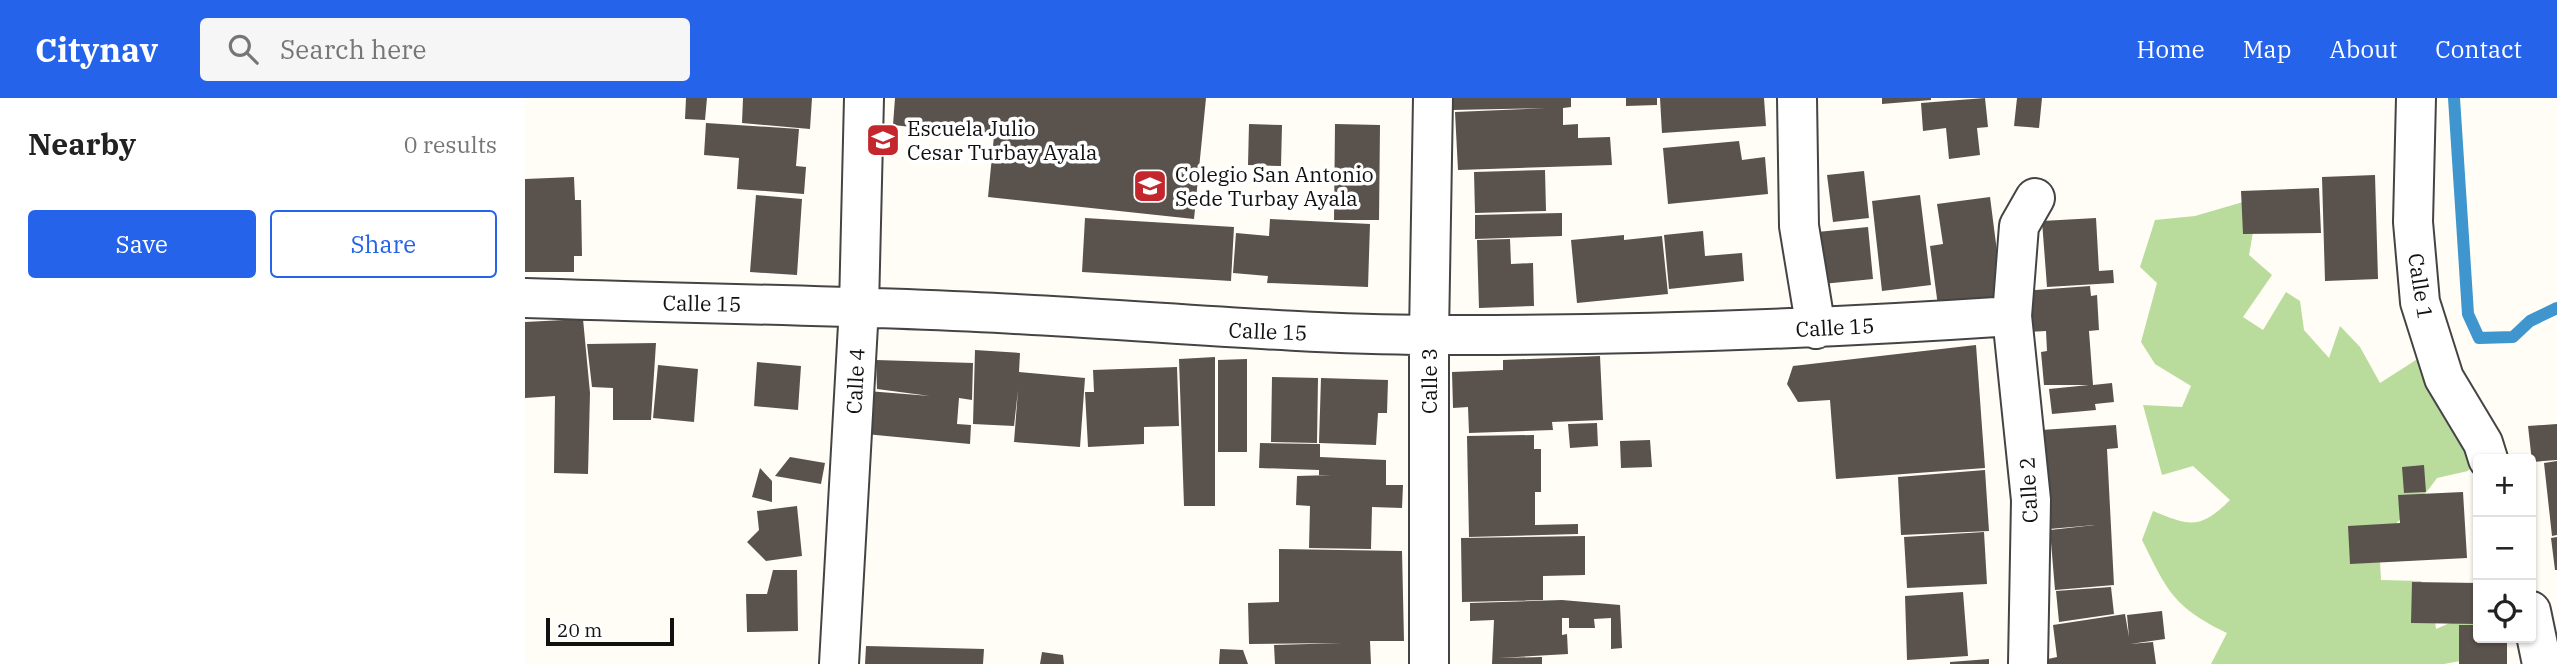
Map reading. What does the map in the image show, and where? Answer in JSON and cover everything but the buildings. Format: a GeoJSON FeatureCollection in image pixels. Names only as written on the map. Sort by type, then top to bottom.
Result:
{"type":"FeatureCollection","features":[{"type":"Feature","properties":{"kind":"street","name":"Calle 4"},"geometry":{"type":"LineString","coordinates":[[839,664],[859,307],[864,98]]}},
{"type":"Feature","properties":{"kind":"street","name":"Calle 3"},"geometry":{"type":"LineString","coordinates":[[1429,664],[1429,335],[1433,98]]}},
{"type":"Feature","properties":{"kind":"street"},"geometry":{"type":"LineString","coordinates":[[1797,98],[1799,226],[1816,329]]}},
{"type":"Feature","properties":{"kind":"street","name":"Calle 1"},"geometry":{"type":"LineString","coordinates":[[2416,98],[2413,222],[2420,302],[2444,378],[2487,454]]}},
{"type":"Feature","properties":{"kind":"street","name":"Calle 2"},"geometry":{"type":"LineString","coordinates":[[2028,664],[2031,500],[2012,316],[2019,226],[2035,198]]}},
{"type":"Feature","properties":{"kind":"street","name":"Calle 15"},"geometry":{"type":"LineString","coordinates":[[525,298],[859,307],[1035,315],[1233,330],[1429,335],[1816,329],[2012,316]]}},
{"type":"Feature","properties":{"kind":"street"},"geometry":{"type":"LineString","coordinates":[[2536,635],[2542,664]]}},
{"type":"Feature","properties":{"kind":"green space"},"geometry":{"type":"Polygon","coordinates":[[[2243,202],[2253,232],[2249,255],[2272,275],[2243,317],[2263,330],[2286,292],[2300,301],[2304,330],[2329,358],[2340,326],[2360,347],[2380,383],[2419,358],[2483,443],[2477,454],[2473,454],[2473,462],[2468,471],[2437,478],[2379,542],[2381,580],[2421,581],[2434,613],[2436,629],[2461,618],[2473,624],[2473,643],[2477,643],[2476,658],[2444,664],[2211,664],[2227,633],[2194,615],[2174,596],[2142,540],[2153,511],[2176,520],[2202,521],[2230,500],[2193,466],[2162,475],[2143,405],[2182,407],[2191,386],[2155,364],[2141,342],[2157,283],[2140,267],[2155,220],[2195,216],[2243,202]]]}},
{"type":"Feature","properties":{"kind":"waterway"},"geometry":{"type":"LineString","coordinates":[[2454,98],[2468,314],[2479,338],[2513,337],[2530,321],[2557,308]]}},
{"type":"Feature","properties":{"kind":"place","name":"Escuela Julio Cesar Turbay Ayala"},"geometry":{"type":"Point","coordinates":[883,140]}},
{"type":"Feature","properties":{"kind":"place","name":"Colegio San Antonio Sede Turbay Ayala"},"geometry":{"type":"Point","coordinates":[1150,186]}}]}
